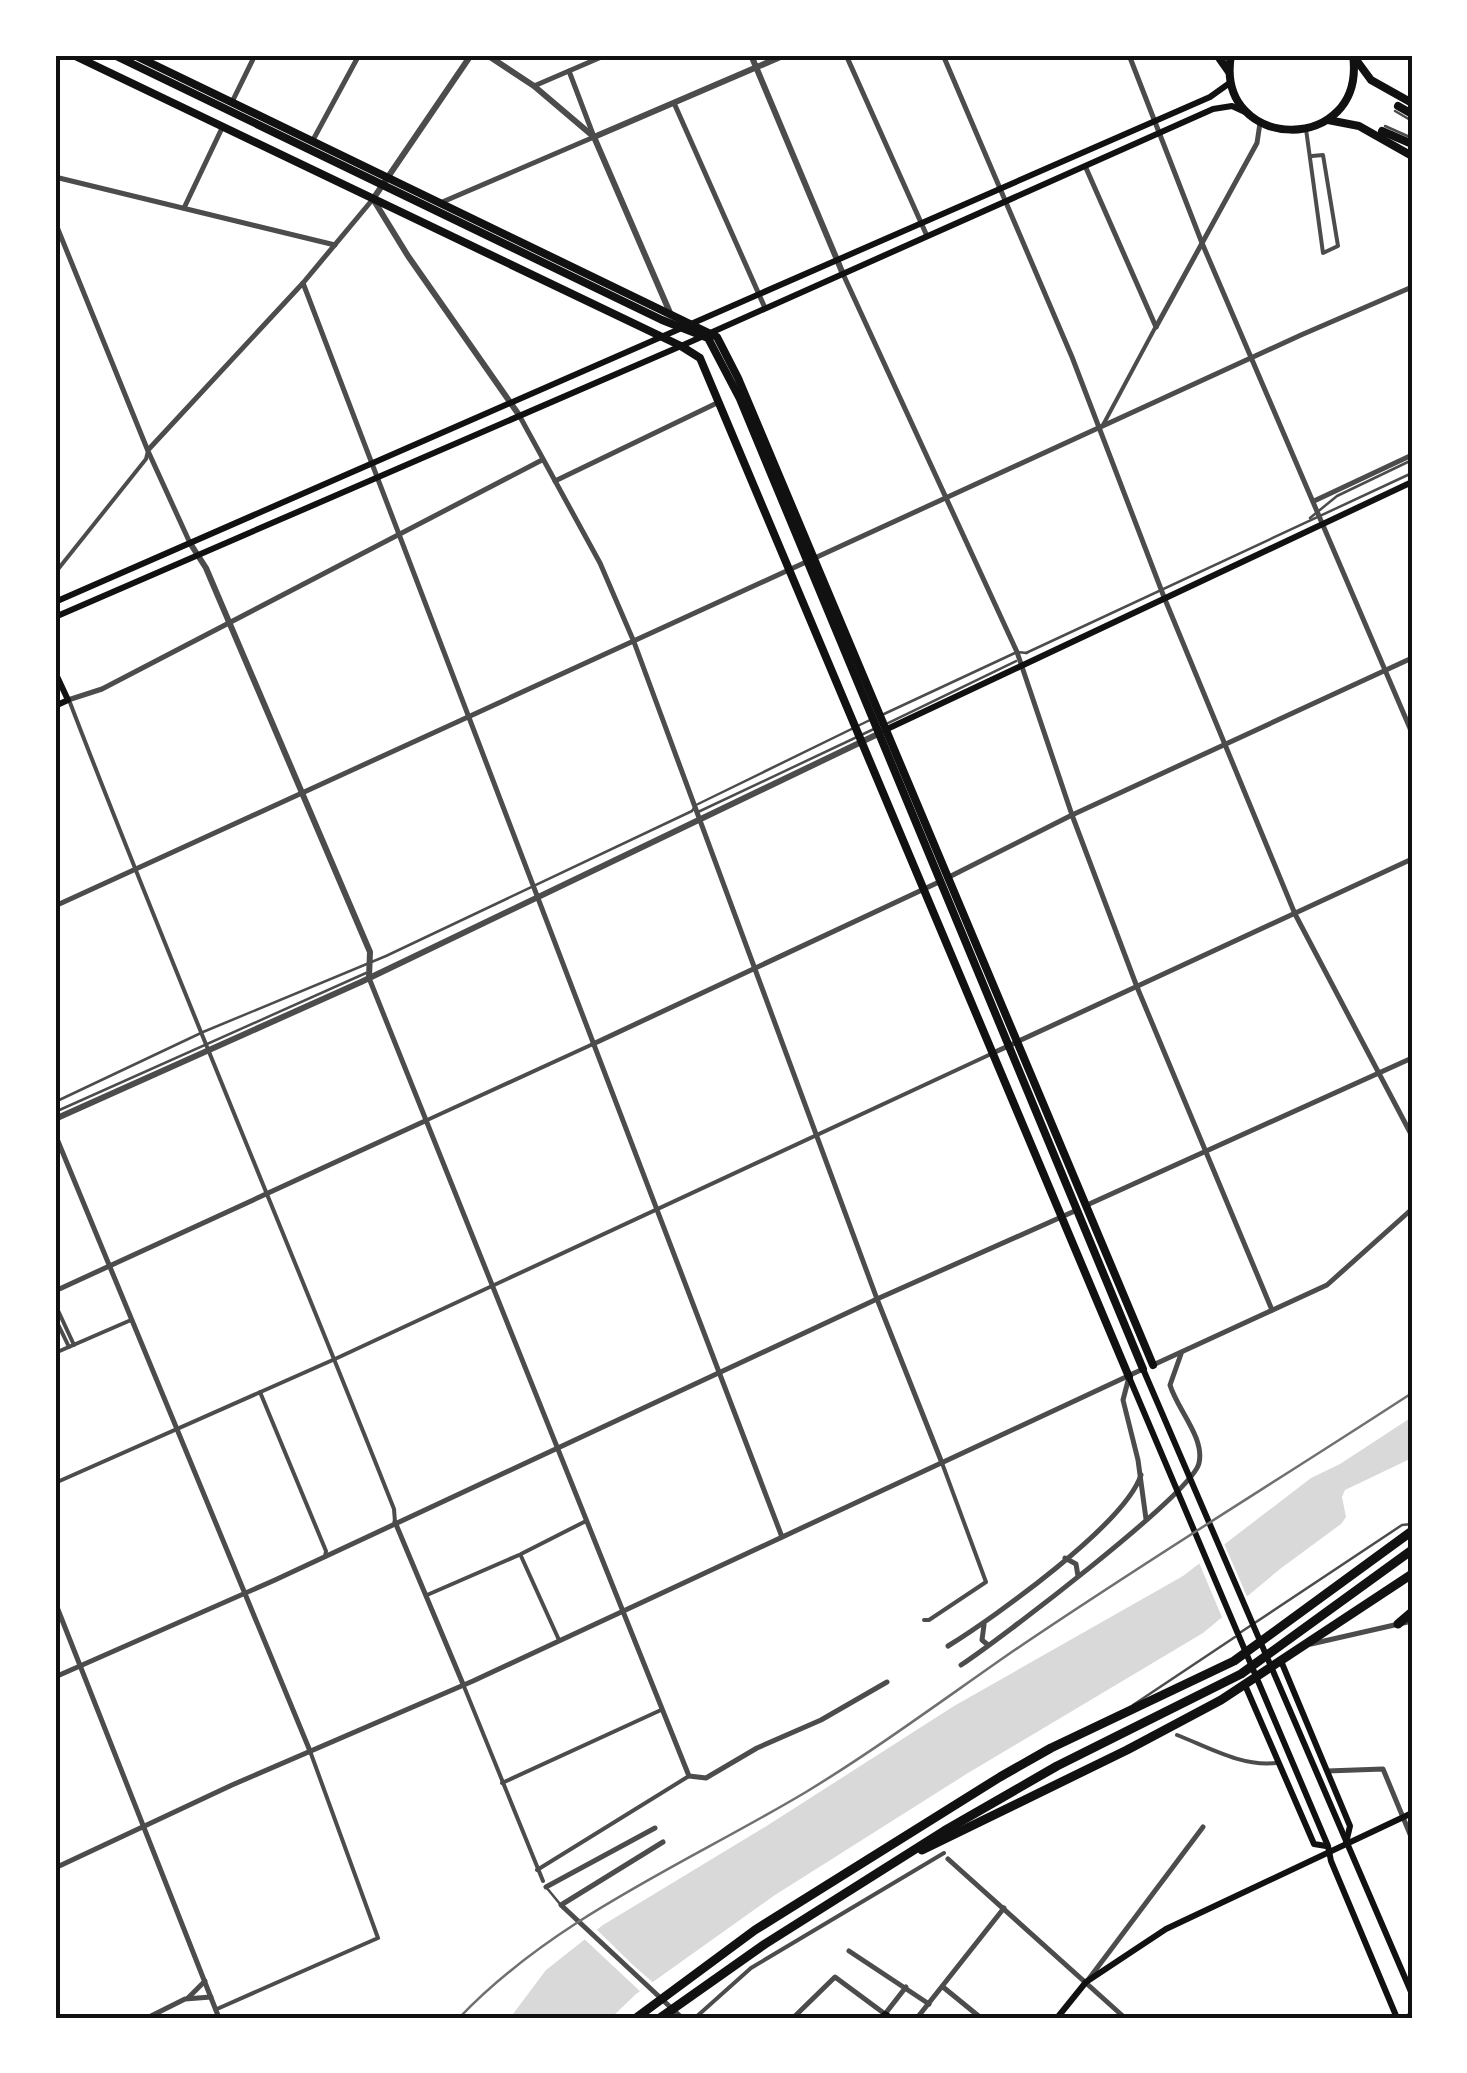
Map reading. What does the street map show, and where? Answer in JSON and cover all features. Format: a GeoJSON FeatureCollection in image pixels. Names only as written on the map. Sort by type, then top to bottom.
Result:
{"type":"FeatureCollection","features":[{"type":"Feature","properties":{"kind":"highway"},"geometry":{"type":"LineString","coordinates":[[636,2018],[755,1930],[1051,1748],[1234,1660],[1412,1528]]}},
{"type":"Feature","properties":{"kind":"highway"},"geometry":{"type":"LineString","coordinates":[[660,2018],[765,1944],[1057,1766],[1230,1681],[1412,1550]]}},
{"type":"Feature","properties":{"kind":"highway"},"geometry":{"type":"LineString","coordinates":[[906,1856],[943,1842],[1081,1773],[1245,1685],[1412,1574]]}},
{"type":"Feature","properties":{"kind":"highway"},"geometry":{"type":"LineString","coordinates":[[1398,1624],[1412,1612]]}},
{"type":"Feature","properties":{"kind":"main road"},"geometry":{"type":"LineString","coordinates":[[73,55],[681,346],[702,361],[859,735],[919,891],[1262,1690],[1396,2018]]}},
{"type":"Feature","properties":{"kind":"main road"},"geometry":{"type":"LineString","coordinates":[[114,55],[137,58],[433,206],[707,334],[728,372],[880,725],[1081,1208],[1145,1374],[1412,1994]]}},
{"type":"Feature","properties":{"kind":"main road"},"geometry":{"type":"LineString","coordinates":[[1217,55],[1250,116]]}},
{"type":"Feature","properties":{"kind":"main road"},"geometry":{"type":"LineString","coordinates":[[55,602],[1215,95],[1230,77],[1231,55]]}},
{"type":"Feature","properties":{"kind":"main road"},"geometry":{"type":"LineString","coordinates":[[1354,56],[1371,80],[1397,104],[1412,111]]}},
{"type":"Feature","properties":{"kind":"main road"},"geometry":{"type":"LineString","coordinates":[[55,617],[1220,107],[1236,107],[1260,123],[1290,131],[1306,130],[1328,120],[1350,92],[1354,56]]}},
{"type":"Feature","properties":{"kind":"main road"},"geometry":{"type":"LineString","coordinates":[[1328,120],[1350,123],[1412,147]]}},
{"type":"Feature","properties":{"kind":"main road"},"geometry":{"type":"LineString","coordinates":[[1384,129],[1412,147]]}},
{"type":"Feature","properties":{"kind":"main road"},"geometry":{"type":"LineString","coordinates":[[433,206],[686,326]]}},
{"type":"Feature","properties":{"kind":"main road"},"geometry":{"type":"LineString","coordinates":[[880,725],[1319,517],[1412,482]]}},
{"type":"Feature","properties":{"kind":"main road"},"geometry":{"type":"LineString","coordinates":[[55,672],[68,700],[55,706]]}},
{"type":"Feature","properties":{"kind":"main road"},"geometry":{"type":"LineString","coordinates":[[1081,1208],[1154,1365],[1145,1374]]}},
{"type":"Feature","properties":{"kind":"main road"},"geometry":{"type":"LineString","coordinates":[[1280,1661],[1350,1826],[1345,1844]]}},
{"type":"Feature","properties":{"kind":"main road"},"geometry":{"type":"LineString","coordinates":[[1245,1685],[1314,1844],[1328,1849]]}},
{"type":"Feature","properties":{"kind":"main road"},"geometry":{"type":"LineString","coordinates":[[1057,2018],[1086,1982],[1166,1928],[1412,1813]]}},
{"type":"Feature","properties":{"kind":"main road"},"geometry":{"type":"LineString","coordinates":[[1405,2018],[1412,2016]]}},
{"type":"Feature","properties":{"kind":"street"},"geometry":{"type":"LineString","coordinates":[[230,106],[255,55]]}},
{"type":"Feature","properties":{"kind":"street"},"geometry":{"type":"LineString","coordinates":[[311,145],[359,55]]}},
{"type":"Feature","properties":{"kind":"street"},"geometry":{"type":"LineString","coordinates":[[55,573],[146,459],[148,450],[304,283],[373,200],[470,55]]}},
{"type":"Feature","properties":{"kind":"street"},"geometry":{"type":"LineString","coordinates":[[487,55],[534,86],[594,136]]}},
{"type":"Feature","properties":{"kind":"street"},"geometry":{"type":"LineString","coordinates":[[534,86],[606,55]]}},
{"type":"Feature","properties":{"kind":"street"},"geometry":{"type":"LineString","coordinates":[[751,55],[836,259],[1018,660],[1137,987],[1272,1310]]}},
{"type":"Feature","properties":{"kind":"street"},"geometry":{"type":"LineString","coordinates":[[433,206],[785,55]]}},
{"type":"Feature","properties":{"kind":"street"},"geometry":{"type":"LineString","coordinates":[[846,55],[927,236]]}},
{"type":"Feature","properties":{"kind":"street"},"geometry":{"type":"LineString","coordinates":[[943,55],[1002,189],[1295,914],[1412,1136]]}},
{"type":"Feature","properties":{"kind":"street"},"geometry":{"type":"LineString","coordinates":[[1129,55],[1202,243],[1412,733]]}},
{"type":"Feature","properties":{"kind":"street"},"geometry":{"type":"LineString","coordinates":[[568,71],[671,316]]}},
{"type":"Feature","properties":{"kind":"street"},"geometry":{"type":"LineString","coordinates":[[674,103],[765,308]]}},
{"type":"Feature","properties":{"kind":"street"},"geometry":{"type":"LineString","coordinates":[[1100,430],[1256,144],[1260,123]]}},
{"type":"Feature","properties":{"kind":"street"},"geometry":{"type":"LineString","coordinates":[[184,208],[223,126]]}},
{"type":"Feature","properties":{"kind":"street"},"geometry":{"type":"LineString","coordinates":[[1306,130],[1312,156]]}},
{"type":"Feature","properties":{"kind":"street"},"geometry":{"type":"LineString","coordinates":[[55,152],[55,167]]}},
{"type":"Feature","properties":{"kind":"street"},"geometry":{"type":"LineString","coordinates":[[1323,154],[1338,246],[1324,253],[1308,156],[1312,156],[1323,154]]}},
{"type":"Feature","properties":{"kind":"street"},"geometry":{"type":"LineString","coordinates":[[1086,168],[1156,327]]}},
{"type":"Feature","properties":{"kind":"street"},"geometry":{"type":"LineString","coordinates":[[55,177],[336,244]]}},
{"type":"Feature","properties":{"kind":"street"},"geometry":{"type":"LineString","coordinates":[[373,200],[519,415],[600,563],[634,642],[986,1582],[924,1620]]}},
{"type":"Feature","properties":{"kind":"street"},"geometry":{"type":"LineString","coordinates":[[55,222],[148,450],[229,622],[370,952],[370,970],[425,1121],[689,1776]]}},
{"type":"Feature","properties":{"kind":"street"},"geometry":{"type":"LineString","coordinates":[[304,283],[370,466],[470,714],[782,1537]]}},
{"type":"Feature","properties":{"kind":"street"},"geometry":{"type":"LineString","coordinates":[[55,906],[1412,287]]}},
{"type":"Feature","properties":{"kind":"street"},"geometry":{"type":"LineString","coordinates":[[555,481],[719,402]]}},
{"type":"Feature","properties":{"kind":"street"},"geometry":{"type":"LineString","coordinates":[[1314,501],[1412,458]]}},
{"type":"Feature","properties":{"kind":"street"},"geometry":{"type":"LineString","coordinates":[[542,460],[102,690],[68,700],[269,1192],[394,1508],[395,1522],[544,1884],[655,1828]]}},
{"type":"Feature","properties":{"kind":"street"},"geometry":{"type":"LineString","coordinates":[[55,1290],[756,970],[1072,815],[1412,658]]}},
{"type":"Feature","properties":{"kind":"street"},"geometry":{"type":"LineString","coordinates":[[55,1115],[538,896],[697,812],[880,725]]}},
{"type":"Feature","properties":{"kind":"street"},"geometry":{"type":"LineString","coordinates":[[55,1483],[335,1359],[1412,860]]}},
{"type":"Feature","properties":{"kind":"street"},"geometry":{"type":"LineString","coordinates":[[55,1677],[245,1594],[877,1298],[1412,1058]]}},
{"type":"Feature","properties":{"kind":"street"},"geometry":{"type":"LineString","coordinates":[[55,1134],[310,1751],[378,1938],[216,2010]]}},
{"type":"Feature","properties":{"kind":"street"},"geometry":{"type":"LineString","coordinates":[[1154,1365],[1327,1285],[1412,1208]]}},
{"type":"Feature","properties":{"kind":"street"},"geometry":{"type":"LineString","coordinates":[[55,1304],[72,1346]]}},
{"type":"Feature","properties":{"kind":"street"},"geometry":{"type":"LineString","coordinates":[[55,1318],[72,1346]]}},
{"type":"Feature","properties":{"kind":"street"},"geometry":{"type":"LineString","coordinates":[[55,1353],[132,1320]]}},
{"type":"Feature","properties":{"kind":"street"},"geometry":{"type":"LineString","coordinates":[[960,1665],[1146,1520],[1198,1467],[1196,1441],[1170,1385],[1182,1352]]}},
{"type":"Feature","properties":{"kind":"street"},"geometry":{"type":"LineString","coordinates":[[55,1868],[492,1672],[1128,1377],[1145,1374]]}},
{"type":"Feature","properties":{"kind":"street"},"geometry":{"type":"LineString","coordinates":[[1128,1377],[1123,1400],[1146,1520]]}},
{"type":"Feature","properties":{"kind":"street"},"geometry":{"type":"LineString","coordinates":[[260,1392],[326,1551],[324,1557]]}},
{"type":"Feature","properties":{"kind":"street"},"geometry":{"type":"LineString","coordinates":[[948,1646],[985,1622],[1125,1506],[1140,1475]]}},
{"type":"Feature","properties":{"kind":"street"},"geometry":{"type":"LineString","coordinates":[[426,1596],[586,1521]]}},
{"type":"Feature","properties":{"kind":"street"},"geometry":{"type":"LineString","coordinates":[[520,1555],[559,1640]]}},
{"type":"Feature","properties":{"kind":"street"},"geometry":{"type":"LineString","coordinates":[[1065,1558],[1076,1564],[1078,1576]]}},
{"type":"Feature","properties":{"kind":"street"},"geometry":{"type":"LineString","coordinates":[[55,1602],[219,2018]]}},
{"type":"Feature","properties":{"kind":"street"},"geometry":{"type":"LineString","coordinates":[[1304,1646],[1412,1621]]}},
{"type":"Feature","properties":{"kind":"street"},"geometry":{"type":"LineString","coordinates":[[985,1622],[982,1640],[988,1645]]}},
{"type":"Feature","properties":{"kind":"street"},"geometry":{"type":"LineString","coordinates":[[512,1662],[515,1672]]}},
{"type":"Feature","properties":{"kind":"street"},"geometry":{"type":"LineString","coordinates":[[492,1672],[496,1681]]}},
{"type":"Feature","properties":{"kind":"street"},"geometry":{"type":"LineString","coordinates":[[537,1870],[689,1776],[706,1778],[887,1682]]}},
{"type":"Feature","properties":{"kind":"street"},"geometry":{"type":"LineString","coordinates":[[502,1784],[662,1710]]}},
{"type":"Feature","properties":{"kind":"street"},"geometry":{"type":"LineString","coordinates":[[1177,1734],[1258,1765],[1280,1762]]}},
{"type":"Feature","properties":{"kind":"street"},"geometry":{"type":"LineString","coordinates":[[1327,1771],[1383,1769],[1412,1839]]}},
{"type":"Feature","properties":{"kind":"street"},"geometry":{"type":"LineString","coordinates":[[1086,1982],[1202,1827]]}},
{"type":"Feature","properties":{"kind":"street"},"geometry":{"type":"LineString","coordinates":[[662,1842],[561,1906],[682,2018]]}},
{"type":"Feature","properties":{"kind":"street"},"geometry":{"type":"LineString","coordinates":[[695,2018],[751,1968],[946,1856],[1125,2018]]}},
{"type":"Feature","properties":{"kind":"street"},"geometry":{"type":"LineString","coordinates":[[917,2018],[1004,1908]]}},
{"type":"Feature","properties":{"kind":"street"},"geometry":{"type":"LineString","coordinates":[[849,1950],[929,2004]]}},
{"type":"Feature","properties":{"kind":"street"},"geometry":{"type":"LineString","coordinates":[[793,2018],[835,1977],[886,2017],[906,1987]]}},
{"type":"Feature","properties":{"kind":"street"},"geometry":{"type":"LineString","coordinates":[[146,2018],[185,1999],[205,1981]]}},
{"type":"Feature","properties":{"kind":"street"},"geometry":{"type":"LineString","coordinates":[[943,1987],[981,2018]]}},
{"type":"Feature","properties":{"kind":"street"},"geometry":{"type":"LineString","coordinates":[[185,1999],[211,1997]]}},
{"type":"Feature","properties":{"kind":"lane"},"geometry":{"type":"LineString","coordinates":[[1397,104],[1412,111]]}},
{"type":"Feature","properties":{"kind":"lane"},"geometry":{"type":"LineString","coordinates":[[1319,517],[1337,496],[1412,458]]}},
{"type":"Feature","properties":{"kind":"lane"},"geometry":{"type":"LineString","coordinates":[[55,1102],[203,1032],[370,970],[381,958],[534,884],[697,812],[1412,472]]}},
{"type":"Feature","properties":{"kind":"lane"},"geometry":{"type":"LineString","coordinates":[[370,970],[381,958]]}},
{"type":"Feature","properties":{"kind":"lane"},"geometry":{"type":"LineString","coordinates":[[1115,1719],[1402,1524],[1412,1528]]}},
{"type":"Feature","properties":{"kind":"lane"},"geometry":{"type":"LineString","coordinates":[[544,1884],[561,1906]]}},
{"type":"Feature","properties":{"kind":"shaded area"},"geometry":{"type":"Polygon","coordinates":[[[1412,1417],[1412,1458],[1345,1490],[1342,1497],[1346,1517],[1341,1524],[1203,1633],[968,1773],[775,1895],[636,1994],[611,2018],[510,2018],[546,1970],[603,1925],[954,1706],[1183,1576],[1311,1478],[1340,1464],[1412,1417]]]}},
{"type":"Feature","properties":{"kind":"pier"},"geometry":{"type":"Polygon","coordinates":[[[1222,1539],[1249,1601],[1224,1622],[1197,1558],[1222,1539]]]}},
{"type":"Feature","properties":{"kind":"pier"},"geometry":{"type":"Polygon","coordinates":[[[593,1926],[657,1986],[644,1995],[580,1935],[593,1926]]]}},
{"type":"Feature","properties":{"kind":"railway"},"geometry":{"type":"LineString","coordinates":[[459,2018],[496,1982],[580,1921],[832,1776],[1056,1622],[1412,1393]]}}]}
